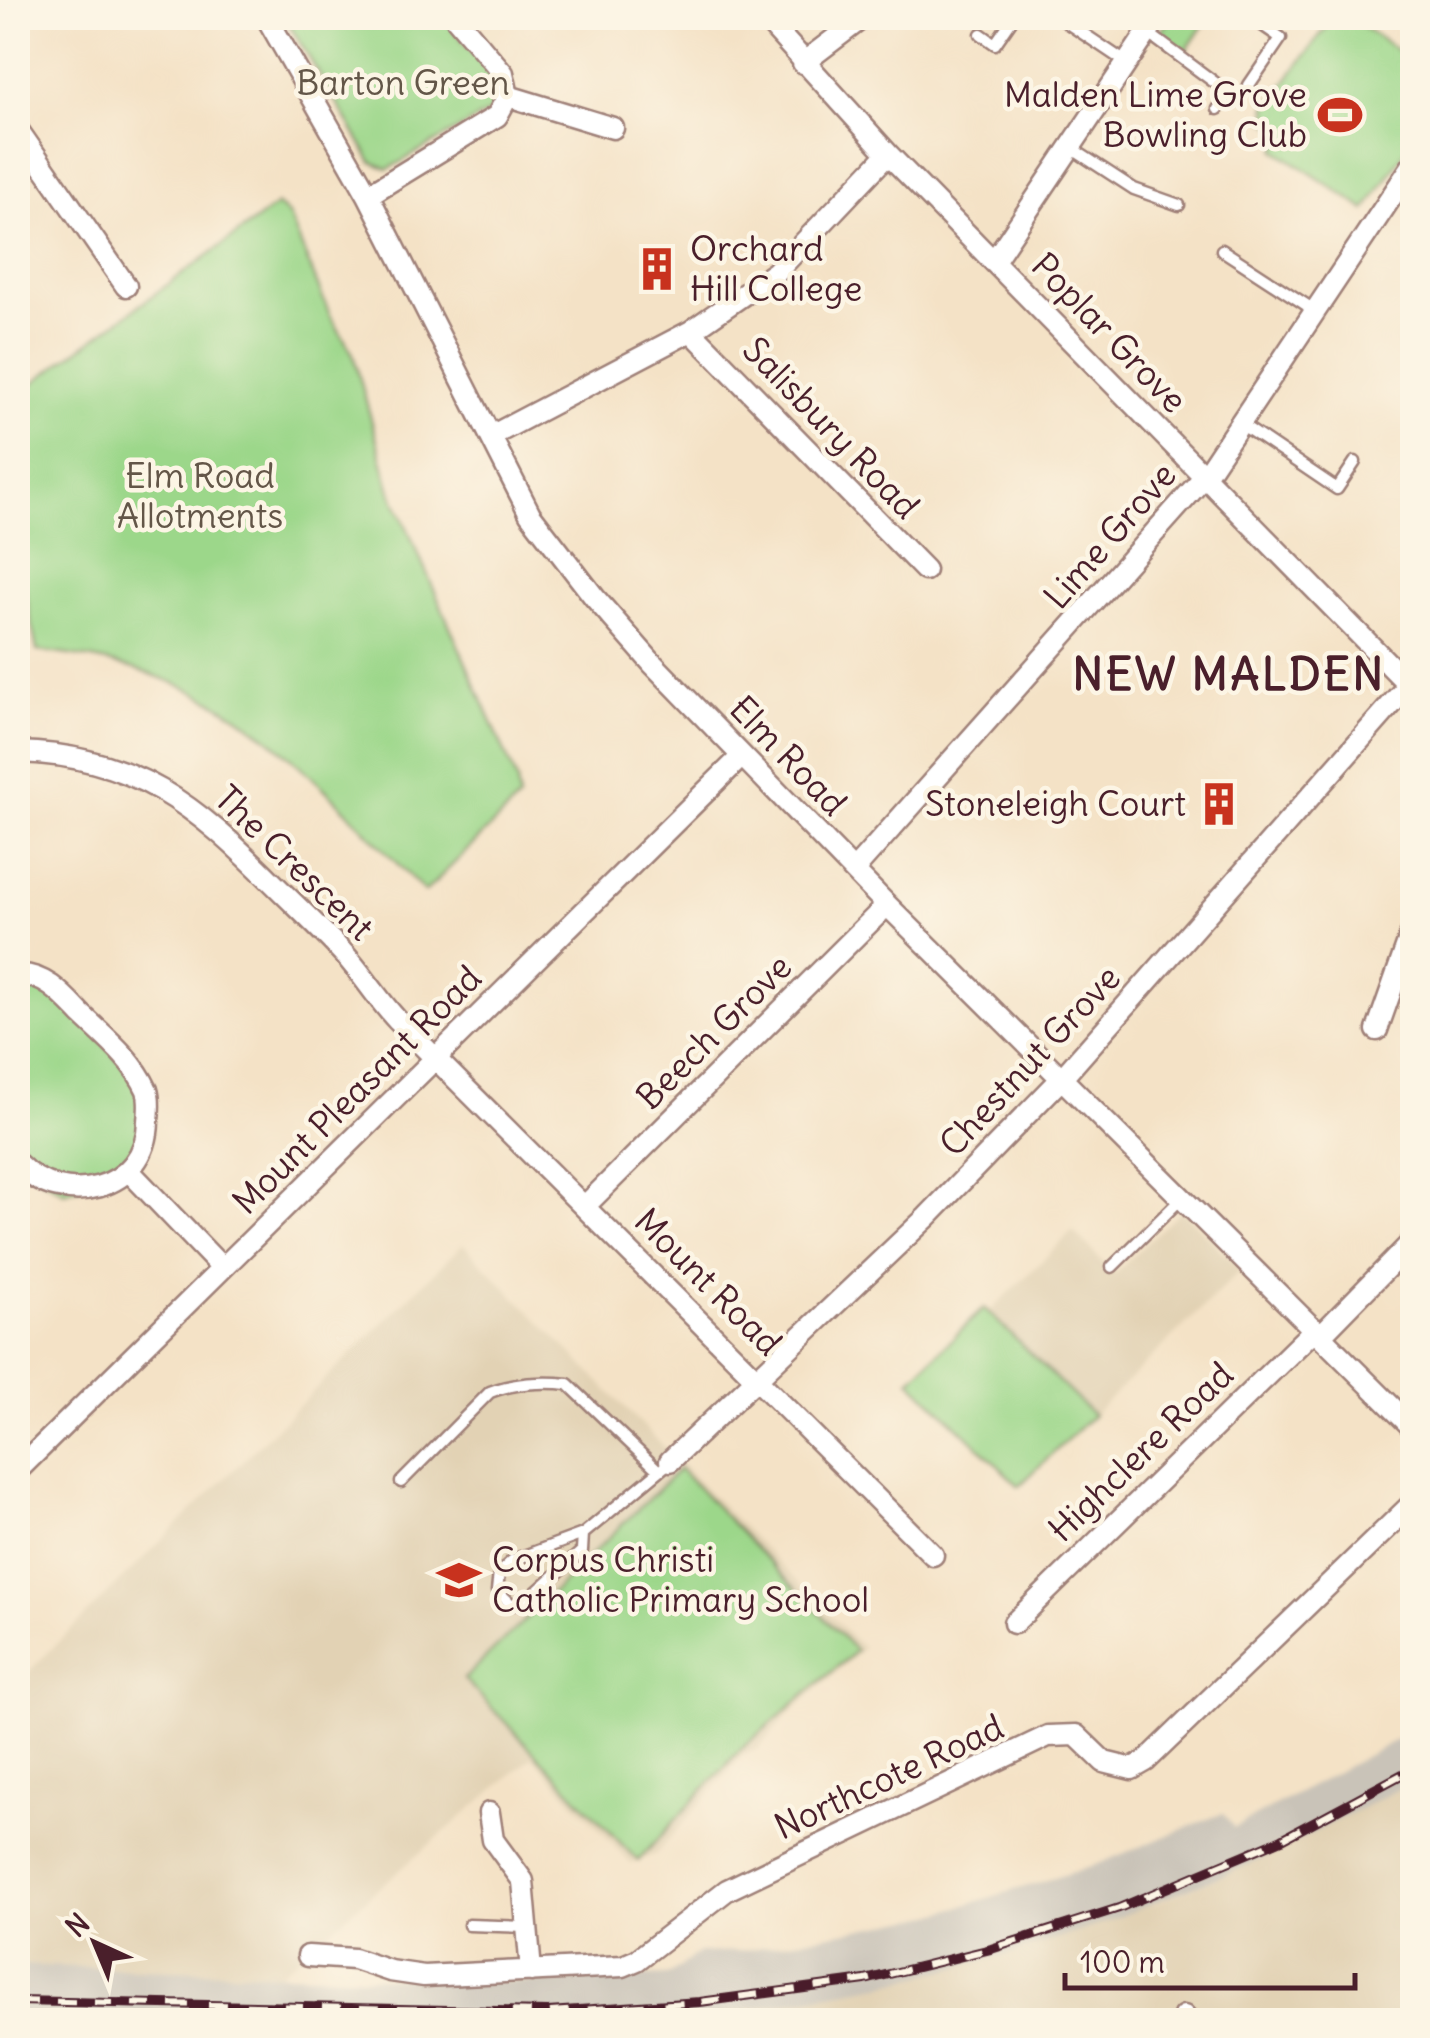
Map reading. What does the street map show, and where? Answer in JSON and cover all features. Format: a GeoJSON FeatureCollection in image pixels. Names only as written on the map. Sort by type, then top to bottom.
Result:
{"type":"FeatureCollection","features":[{"type":"Feature","properties":{"kind":"street","name":"Elm Road"},"geometry":{"type":"LineString","coordinates":[[267,18],[368,195],[545,536],[652,663],[742,756],[1412,1428]]}},
{"type":"Feature","properties":{"kind":"street"},"geometry":{"type":"LineString","coordinates":[[368,195],[497,116],[508,96],[503,74],[456,18]]}},
{"type":"Feature","properties":{"kind":"street","name":"Poplar Grove"},"geometry":{"type":"LineString","coordinates":[[764,18],[888,154],[1412,685]]}},
{"type":"Feature","properties":{"kind":"street"},"geometry":{"type":"LineString","coordinates":[[804,63],[862,18]]}},
{"type":"Feature","properties":{"kind":"street"},"geometry":{"type":"LineString","coordinates":[[994,261],[1152,25]]}},
{"type":"Feature","properties":{"kind":"street"},"geometry":{"type":"LineString","coordinates":[[508,96],[613,128]]}},
{"type":"Feature","properties":{"kind":"street"},"geometry":{"type":"LineString","coordinates":[[18,130],[126,286]]}},
{"type":"Feature","properties":{"kind":"street"},"geometry":{"type":"LineString","coordinates":[[491,436],[691,331],[776,272],[888,154]]}},
{"type":"Feature","properties":{"kind":"street","name":"Lime Grove"},"geometry":{"type":"LineString","coordinates":[[854,870],[1205,476],[1412,166]]}},
{"type":"Feature","properties":{"kind":"street","name":"Salisbury Road"},"geometry":{"type":"LineString","coordinates":[[691,331],[925,570]]}},
{"type":"Feature","properties":{"kind":"street","name":"Chestnut Grove"},"geometry":{"type":"LineString","coordinates":[[664,1466],[927,1216],[1063,1077],[1412,685]]}},
{"type":"Feature","properties":{"kind":"street","name":"The Crescent"},"geometry":{"type":"LineString","coordinates":[[18,752],[101,764],[158,784],[190,806],[348,958],[372,994],[436,1057]]}},
{"type":"Feature","properties":{"kind":"street","name":"Mount Pleasant Road"},"geometry":{"type":"LineString","coordinates":[[18,1470],[742,756]]}},
{"type":"Feature","properties":{"kind":"street","name":"Beech Grove"},"geometry":{"type":"LineString","coordinates":[[586,1206],[887,904]]}},
{"type":"Feature","properties":{"kind":"street"},"geometry":{"type":"LineString","coordinates":[[1376,1030],[1412,931]]}},
{"type":"Feature","properties":{"kind":"street"},"geometry":{"type":"LineString","coordinates":[[18,975],[29,974],[55,988],[131,1063],[149,1094],[148,1131],[130,1172],[104,1186],[64,1192],[18,1164]]}},
{"type":"Feature","properties":{"kind":"street","name":"Mount Road"},"geometry":{"type":"LineString","coordinates":[[436,1057],[933,1554]]}},
{"type":"Feature","properties":{"kind":"street"},"geometry":{"type":"LineString","coordinates":[[130,1172],[222,1268]]}},
{"type":"Feature","properties":{"kind":"street","name":"Highclere Road"},"geometry":{"type":"LineString","coordinates":[[1014,1623],[1412,1242]]}},
{"type":"Feature","properties":{"kind":"street","name":"Northcote Road"},"geometry":{"type":"LineString","coordinates":[[308,1956],[354,1958],[390,1972],[424,1976],[622,1966],[637,1960],[726,1890],[1048,1736],[1076,1735],[1104,1762],[1132,1769],[1146,1761],[1412,1504]]}},
{"type":"Feature","properties":{"kind":"street"},"geometry":{"type":"LineString","coordinates":[[490,1813],[493,1840],[523,1881],[532,1971]]}},
{"type":"Feature","properties":{"kind":"lane"},"geometry":{"type":"LineString","coordinates":[[980,34],[995,44],[1013,18]]}},
{"type":"Feature","properties":{"kind":"lane"},"geometry":{"type":"LineString","coordinates":[[1060,18],[1127,62]]}},
{"type":"Feature","properties":{"kind":"lane"},"geometry":{"type":"LineString","coordinates":[[1249,85],[1282,38],[1252,18]]}},
{"type":"Feature","properties":{"kind":"lane"},"geometry":{"type":"LineString","coordinates":[[1152,25],[1229,93],[1218,109]]}},
{"type":"Feature","properties":{"kind":"lane"},"geometry":{"type":"LineString","coordinates":[[1071,148],[1134,189],[1179,204]]}},
{"type":"Feature","properties":{"kind":"lane"},"geometry":{"type":"LineString","coordinates":[[1222,250],[1315,311]]}},
{"type":"Feature","properties":{"kind":"lane"},"geometry":{"type":"LineString","coordinates":[[1240,424],[1337,489],[1355,462]]}},
{"type":"Feature","properties":{"kind":"lane"},"geometry":{"type":"LineString","coordinates":[[1112,1266],[1183,1197]]}},
{"type":"Feature","properties":{"kind":"lane"},"geometry":{"type":"LineString","coordinates":[[402,1482],[490,1392],[552,1382],[568,1384],[664,1466],[583,1534],[513,1560],[498,1572],[498,1591],[511,1604],[524,1604],[582,1552],[583,1534]]}},
{"type":"Feature","properties":{"kind":"lane"},"geometry":{"type":"LineString","coordinates":[[469,1925],[526,1927]]}},
{"type":"Feature","properties":{"kind":"shaded area"},"geometry":{"type":"Polygon","coordinates":[[[1181,1210],[1241,1270],[1019,1488],[917,1382],[1073,1231],[1114,1274],[1181,1210]]]}},
{"type":"Feature","properties":{"kind":"shaded area","name":"Corpus Christi Catholic Primary School"},"geometry":{"type":"Polygon","coordinates":[[[463,1244],[863,1648],[788,1715],[758,1749],[743,1755],[656,1854],[631,1864],[532,1757],[276,1976],[18,1965],[18,1682],[463,1244]]]}},
{"type":"Feature","properties":{"kind":"shaded area"},"geometry":{"type":"Polygon","coordinates":[[[1412,1731],[1412,1782],[1263,1859],[1099,1925],[1006,1955],[887,1984],[686,2020],[18,2016],[18,1965],[527,1982],[668,1975],[699,1953],[741,1951],[933,1915],[1090,1867],[1223,1813],[1234,1828],[1412,1731]]]}},
{"type":"Feature","properties":{"kind":"shaded area"},"geometry":{"type":"Polygon","coordinates":[[[1412,1782],[1412,2020],[686,2020],[887,1984],[1157,1903],[1263,1859],[1412,1782]]]}},
{"type":"Feature","properties":{"kind":"green space","name":"Barton Green"},"geometry":{"type":"Polygon","coordinates":[[[285,18],[444,18],[492,75],[501,94],[491,111],[388,169],[372,162],[285,18]]]}},
{"type":"Feature","properties":{"kind":"green space"},"geometry":{"type":"Polygon","coordinates":[[[1171,18],[1206,21],[1186,51],[1159,34],[1171,18]]]}},
{"type":"Feature","properties":{"kind":"green space","name":"Malden Lime Grove Bowling Club"},"geometry":{"type":"Polygon","coordinates":[[[1333,18],[1350,18],[1412,60],[1412,141],[1366,210],[1276,150],[1283,132],[1264,119],[1269,111],[1266,108],[1333,18]]]}},
{"type":"Feature","properties":{"kind":"green space","name":"Elm Road Allotments"},"geometry":{"type":"Polygon","coordinates":[[[277,205],[289,216],[330,315],[353,354],[391,491],[517,780],[519,799],[425,892],[297,763],[212,701],[163,679],[105,662],[37,651],[18,554],[18,394],[277,205]]]}},
{"type":"Feature","properties":{"kind":"green space"},"geometry":{"type":"Polygon","coordinates":[[[18,975],[55,988],[149,1094],[130,1172],[64,1192],[18,1164],[18,975]]]}},
{"type":"Feature","properties":{"kind":"green space"},"geometry":{"type":"Polygon","coordinates":[[[984,1308],[1093,1415],[1019,1486],[910,1380],[984,1308]]]}},
{"type":"Feature","properties":{"kind":"green space"},"geometry":{"type":"Polygon","coordinates":[[[679,1469],[856,1651],[740,1750],[638,1861],[464,1679],[679,1469]]]}},
{"type":"Feature","properties":{"kind":"railway"},"geometry":{"type":"LineString","coordinates":[[18,2001],[548,2012],[700,2002],[865,1980],[991,1949],[1119,1908],[1282,1839],[1412,1769]]}},
{"type":"Feature","properties":{"kind":"place","name":"Malden Lime Grove Bowling Club"},"geometry":{"type":"Point","coordinates":[1340,115]}},
{"type":"Feature","properties":{"kind":"place","name":"Orchard Hill College"},"geometry":{"type":"Point","coordinates":[657,269]}},
{"type":"Feature","properties":{"kind":"place","name":"Stoneleigh Court"},"geometry":{"type":"Point","coordinates":[1219,804]}},
{"type":"Feature","properties":{"kind":"place","name":"Corpus Christi Catholic Primary School"},"geometry":{"type":"Point","coordinates":[459,1580]}},
{"type":"Feature","properties":{"kind":"district","name":"NEW MALDEN"},"geometry":{"type":"Point","coordinates":[1229,674]}}]}
